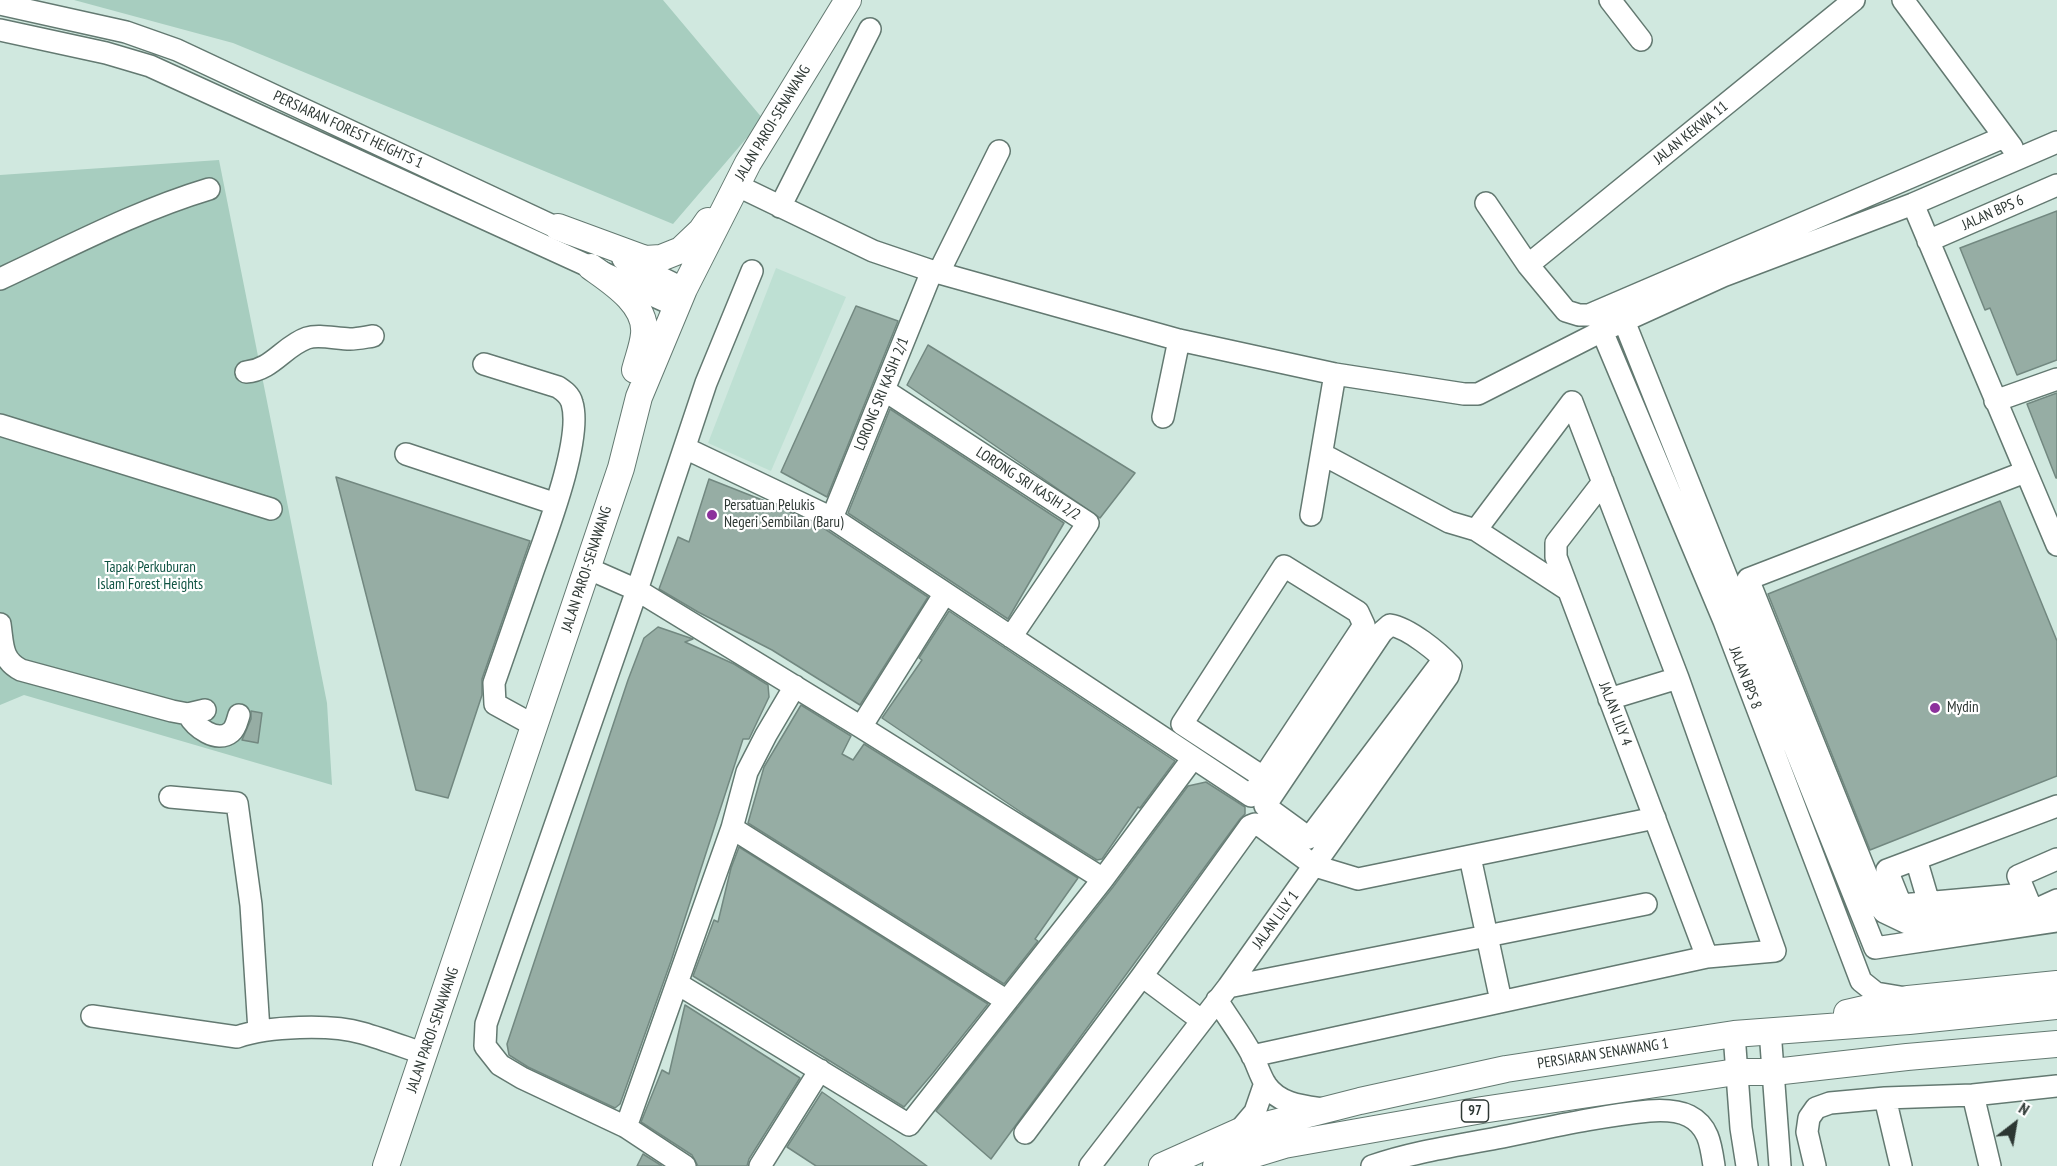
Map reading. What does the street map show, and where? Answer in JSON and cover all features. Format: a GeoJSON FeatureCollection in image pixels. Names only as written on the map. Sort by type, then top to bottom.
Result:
{"type":"FeatureCollection","features":[{"type":"Feature","properties":{"kind":"main road","name":"JALAN PAROI-SENAWANG"},"geometry":{"type":"LineString","coordinates":[[386,1166],[621,468],[639,397],[680,297],[742,174],[848,0]]}},
{"type":"Feature","properties":{"kind":"main road"},"geometry":{"type":"LineString","coordinates":[[558,228],[645,259],[661,258],[681,250],[701,231],[742,174]]}},
{"type":"Feature","properties":{"kind":"main road"},"geometry":{"type":"LineString","coordinates":[[591,267],[621,288],[634,302],[643,323],[644,333],[621,424],[621,468]]}},
{"type":"Feature","properties":{"kind":"main road"},"geometry":{"type":"LineString","coordinates":[[1770,1030],[1908,999],[2057,984]]}},
{"type":"Feature","properties":{"kind":"main road","name":"PERSIARAN SENAWANG 1"},"geometry":{"type":"LineString","coordinates":[[1162,1166],[1238,1132],[1327,1109],[1506,1069],[1734,1034],[1909,1021],[2057,1005]]}},
{"type":"Feature","properties":{"kind":"main road","name":"97"},"geometry":{"type":"LineString","coordinates":[[1216,1166],[1284,1145],[1482,1110],[1736,1072],[1774,1072],[1907,1057],[2057,1044]]}},
{"type":"Feature","properties":{"kind":"street"},"geometry":{"type":"LineString","coordinates":[[1610,0],[1641,40]]}},
{"type":"Feature","properties":{"kind":"street","name":"JALAN KEKWA 11"},"geometry":{"type":"LineString","coordinates":[[1528,265],[1854,0]]}},
{"type":"Feature","properties":{"kind":"street"},"geometry":{"type":"LineString","coordinates":[[1903,0],[2019,158]]}},
{"type":"Feature","properties":{"kind":"street","name":"PERSIARAN FOREST HEIGHTS 1"},"geometry":{"type":"LineString","coordinates":[[0,4],[126,32],[177,50],[558,228],[680,297]]}},
{"type":"Feature","properties":{"kind":"street"},"geometry":{"type":"LineString","coordinates":[[780,207],[870,29]]}},
{"type":"Feature","properties":{"kind":"street","name":"PERSIARAN FOREST HEIGHTS 1"},"geometry":{"type":"LineString","coordinates":[[0,30],[106,53],[150,66],[591,267],[680,297]]}},
{"type":"Feature","properties":{"kind":"street"},"geometry":{"type":"LineString","coordinates":[[1486,203],[1528,265],[1566,311],[1589,315],[2004,137]]}},
{"type":"Feature","properties":{"kind":"street"},"geometry":{"type":"LineString","coordinates":[[742,174],[780,207],[873,251],[935,271],[1179,340],[1335,374],[1464,394],[1478,394],[1602,331],[1723,276],[1913,204],[2057,142]]}},
{"type":"Feature","properties":{"kind":"street","name":"LORONG SRI KASIH 2/1"},"geometry":{"type":"LineString","coordinates":[[832,518],[935,271],[999,151]]}},
{"type":"Feature","properties":{"kind":"street","name":"JALAN BPS 6"},"geometry":{"type":"LineString","coordinates":[[1928,241],[2057,185]]}},
{"type":"Feature","properties":{"kind":"street"},"geometry":{"type":"LineString","coordinates":[[0,279],[130,217],[171,200],[209,189]]}},
{"type":"Feature","properties":{"kind":"street"},"geometry":{"type":"LineString","coordinates":[[1913,204],[2057,545]]}},
{"type":"Feature","properties":{"kind":"street"},"geometry":{"type":"LineString","coordinates":[[685,1166],[626,1127],[522,1078],[500,1065],[485,1046],[486,1024],[637,590],[706,383],[752,272]]}},
{"type":"Feature","properties":{"kind":"street"},"geometry":{"type":"LineString","coordinates":[[1624,321],[1875,948],[2057,921]]}},
{"type":"Feature","properties":{"kind":"street","name":"JALAN BPS 8"},"geometry":{"type":"LineString","coordinates":[[1602,331],[1719,610],[1861,981],[1876,993],[1908,999]]}},
{"type":"Feature","properties":{"kind":"street"},"geometry":{"type":"LineString","coordinates":[[246,372],[259,371],[286,350],[309,338],[351,339],[373,336]]}},
{"type":"Feature","properties":{"kind":"street"},"geometry":{"type":"LineString","coordinates":[[1163,417],[1179,340]]}},
{"type":"Feature","properties":{"kind":"street"},"geometry":{"type":"LineString","coordinates":[[484,364],[558,387],[567,393],[572,402],[574,428],[556,504],[494,683],[495,704],[535,726]]}},
{"type":"Feature","properties":{"kind":"street"},"geometry":{"type":"LineString","coordinates":[[1311,515],[1335,374]]}},
{"type":"Feature","properties":{"kind":"street"},"geometry":{"type":"LineString","coordinates":[[1995,401],[2057,379]]}},
{"type":"Feature","properties":{"kind":"street","name":"LORONG SRI KASIH 2/2"},"geometry":{"type":"LineString","coordinates":[[884,390],[1088,524],[1011,637]]}},
{"type":"Feature","properties":{"kind":"street"},"geometry":{"type":"LineString","coordinates":[[1252,1056],[1707,957],[1774,951],[1678,678],[1572,402],[1476,530]]}},
{"type":"Feature","properties":{"kind":"street"},"geometry":{"type":"LineString","coordinates":[[0,425],[271,509]]}},
{"type":"Feature","properties":{"kind":"street"},"geometry":{"type":"LineString","coordinates":[[685,448],[832,518],[1258,801],[1309,838],[1448,663],[1400,627],[1390,625],[1382,632],[1258,801]]}},
{"type":"Feature","properties":{"kind":"street"},"geometry":{"type":"LineString","coordinates":[[1322,453],[1449,522],[1476,530],[1568,590]]}},
{"type":"Feature","properties":{"kind":"street"},"geometry":{"type":"LineString","coordinates":[[406,454],[556,504]]}},
{"type":"Feature","properties":{"kind":"street"},"geometry":{"type":"LineString","coordinates":[[2025,472],[1748,579],[1879,906],[1884,912],[1907,923],[2029,902]]}},
{"type":"Feature","properties":{"kind":"street","name":"JALAN LILY 4"},"geometry":{"type":"LineString","coordinates":[[1603,482],[1556,543],[1556,557],[1707,957]]}},
{"type":"Feature","properties":{"kind":"street"},"geometry":{"type":"LineString","coordinates":[[1258,801],[1263,777],[1364,625],[1358,612],[1284,566],[1182,724],[1263,777]]}},
{"type":"Feature","properties":{"kind":"street"},"geometry":{"type":"LineString","coordinates":[[587,568],[637,590],[861,726],[1103,879]]}},
{"type":"Feature","properties":{"kind":"street"},"geometry":{"type":"LineString","coordinates":[[861,726],[945,593]]}},
{"type":"Feature","properties":{"kind":"street"},"geometry":{"type":"LineString","coordinates":[[0,624],[5,671],[31,673],[197,712],[192,721],[215,736],[224,736],[233,731],[239,715]]}},
{"type":"Feature","properties":{"kind":"street","name":"JALAN LILY 1"},"geometry":{"type":"LineString","coordinates":[[1090,1166],[1315,866],[1448,676],[1448,663]]}},
{"type":"Feature","properties":{"kind":"street"},"geometry":{"type":"LineString","coordinates":[[1609,699],[1678,678]]}},
{"type":"Feature","properties":{"kind":"street"},"geometry":{"type":"LineString","coordinates":[[626,1127],[732,828],[747,772],[795,686]]}},
{"type":"Feature","properties":{"kind":"street"},"geometry":{"type":"LineString","coordinates":[[678,984],[909,1125],[1103,879],[1193,758]]}},
{"type":"Feature","properties":{"kind":"street"},"geometry":{"type":"LineString","coordinates":[[170,797],[237,803],[251,905],[259,1031]]}},
{"type":"Feature","properties":{"kind":"street"},"geometry":{"type":"LineString","coordinates":[[2057,806],[1887,870],[1902,905],[2057,900]]}},
{"type":"Feature","properties":{"kind":"street"},"geometry":{"type":"LineString","coordinates":[[1025,1133],[1250,826],[1255,824],[1262,827],[1315,866],[1358,879],[1655,818]]}},
{"type":"Feature","properties":{"kind":"street"},"geometry":{"type":"LineString","coordinates":[[732,828],[1007,1000]]}},
{"type":"Feature","properties":{"kind":"street"},"geometry":{"type":"LineString","coordinates":[[1470,857],[1501,1001]]}},
{"type":"Feature","properties":{"kind":"street"},"geometry":{"type":"LineString","coordinates":[[1916,859],[1929,903]]}},
{"type":"Feature","properties":{"kind":"street"},"geometry":{"type":"LineString","coordinates":[[2029,902],[2018,876],[2057,859]]}},
{"type":"Feature","properties":{"kind":"street"},"geometry":{"type":"LineString","coordinates":[[1327,1109],[1299,1106],[1273,1094],[1265,1083],[1222,993],[1646,904]]}},
{"type":"Feature","properties":{"kind":"street"},"geometry":{"type":"LineString","coordinates":[[1142,976],[1201,1020]]}},
{"type":"Feature","properties":{"kind":"street"},"geometry":{"type":"LineString","coordinates":[[92,1016],[237,1037],[259,1031],[303,1027],[360,1032],[425,1054]]}},
{"type":"Feature","properties":{"kind":"street"},"geometry":{"type":"LineString","coordinates":[[1770,1030],[1780,1166]]}},
{"type":"Feature","properties":{"kind":"street"},"geometry":{"type":"LineString","coordinates":[[1734,1034],[1741,1128],[1748,1166]]}},
{"type":"Feature","properties":{"kind":"street"},"geometry":{"type":"LineString","coordinates":[[760,1166],[820,1070]]}},
{"type":"Feature","properties":{"kind":"street"},"geometry":{"type":"LineString","coordinates":[[1238,1132],[1255,1112],[1265,1083]]}},
{"type":"Feature","properties":{"kind":"street"},"geometry":{"type":"LineString","coordinates":[[1815,1166],[1807,1132],[1809,1118],[1816,1108],[1830,1103],[1885,1098],[1973,1095],[2057,1086]]}},
{"type":"Feature","properties":{"kind":"street"},"geometry":{"type":"LineString","coordinates":[[1973,1095],[1990,1166]]}},
{"type":"Feature","properties":{"kind":"street"},"geometry":{"type":"LineString","coordinates":[[1885,1098],[1901,1166]]}},
{"type":"Feature","properties":{"kind":"street"},"geometry":{"type":"LineString","coordinates":[[1372,1166],[1397,1158],[1537,1130],[1650,1111],[1675,1111],[1697,1120],[1706,1130],[1714,1166]]}},
{"type":"Feature","properties":{"kind":"shaded area"},"geometry":{"type":"Polygon","coordinates":[[[776,268],[846,297],[771,471],[708,443],[776,268]]]}},
{"type":"Feature","properties":{"kind":"green space"},"geometry":{"type":"Polygon","coordinates":[[[74,0],[663,0],[763,119],[673,224],[233,43],[74,0]]]}},
{"type":"Feature","properties":{"kind":"green space","name":"Tapak Perkuburan Islam Forest Heights"},"geometry":{"type":"Polygon","coordinates":[[[219,160],[327,703],[332,785],[24,695],[0,705],[0,175],[219,160]]]}},
{"type":"Feature","properties":{"kind":"building"},"geometry":{"type":"Polygon","coordinates":[[[2057,211],[2057,360],[2017,375],[1990,308],[1985,310],[1960,248],[2057,211]]]}},
{"type":"Feature","properties":{"kind":"building"},"geometry":{"type":"Polygon","coordinates":[[[856,306],[898,321],[827,497],[781,472],[856,306]]]}},
{"type":"Feature","properties":{"kind":"building"},"geometry":{"type":"Polygon","coordinates":[[[928,345],[1135,473],[1100,518],[907,385],[928,345]]]}},
{"type":"Feature","properties":{"kind":"building"},"geometry":{"type":"Polygon","coordinates":[[[2057,393],[2057,478],[2056,478],[2027,404],[2057,393]]]}},
{"type":"Feature","properties":{"kind":"building"},"geometry":{"type":"Polygon","coordinates":[[[890,409],[1064,523],[1008,619],[848,513],[890,409]]]}},
{"type":"Feature","properties":{"kind":"building"},"geometry":{"type":"Polygon","coordinates":[[[336,477],[530,541],[482,679],[482,695],[448,798],[416,790],[336,477]]]}},
{"type":"Feature","properties":{"kind":"building"},"geometry":{"type":"Polygon","coordinates":[[[709,479],[780,507],[825,529],[928,597],[860,705],[772,650],[659,589],[678,537],[689,542],[709,479]]]}},
{"type":"Feature","properties":{"kind":"building","name":"Mydin"},"geometry":{"type":"Polygon","coordinates":[[[2000,501],[2057,641],[2057,776],[1870,850],[1768,594],[2000,501]]]}},
{"type":"Feature","properties":{"kind":"building"},"geometry":{"type":"Polygon","coordinates":[[[949,611],[1175,761],[1140,808],[1138,807],[1102,859],[1097,860],[1028,817],[882,718],[922,660],[919,658],[949,611]]]}},
{"type":"Feature","properties":{"kind":"building"},"geometry":{"type":"Polygon","coordinates":[[[658,627],[693,639],[685,642],[734,664],[768,685],[769,697],[749,739],[743,739],[671,961],[620,1104],[615,1108],[528,1067],[509,1055],[507,1044],[628,680],[644,638],[658,627]]]}},
{"type":"Feature","properties":{"kind":"building"},"geometry":{"type":"Polygon","coordinates":[[[801,705],[851,736],[842,754],[853,760],[864,744],[1078,878],[1035,939],[1038,941],[1004,984],[748,823],[764,767],[801,705]]]}},
{"type":"Feature","properties":{"kind":"building"},"geometry":{"type":"Polygon","coordinates":[[[251,711],[262,713],[258,743],[242,740],[251,719],[251,711]]]}},
{"type":"Feature","properties":{"kind":"building"},"geometry":{"type":"Polygon","coordinates":[[[1206,782],[1245,807],[1245,814],[991,1159],[936,1111],[1113,887],[1188,786],[1206,782]]]}},
{"type":"Feature","properties":{"kind":"building"},"geometry":{"type":"Polygon","coordinates":[[[739,847],[988,1004],[904,1107],[693,976],[714,920],[718,922],[731,868],[739,847]]]}},
{"type":"Feature","properties":{"kind":"building"},"geometry":{"type":"Polygon","coordinates":[[[685,1005],[800,1078],[749,1159],[747,1166],[698,1166],[692,1155],[641,1122],[662,1070],[669,1074],[685,1005]]]}},
{"type":"Feature","properties":{"kind":"building"},"geometry":{"type":"Polygon","coordinates":[[[822,1092],[927,1166],[816,1166],[787,1147],[822,1092]]]}},
{"type":"Feature","properties":{"kind":"building"},"geometry":{"type":"Polygon","coordinates":[[[643,1154],[662,1166],[637,1166],[643,1154]]]}},
{"type":"Feature","properties":{"kind":"place","name":"Persatuan Pelukis Negeri Sembilan (Baru)"},"geometry":{"type":"Point","coordinates":[712,515]}},
{"type":"Feature","properties":{"kind":"place","name":"Mydin"},"geometry":{"type":"Point","coordinates":[1935,708]}}]}
